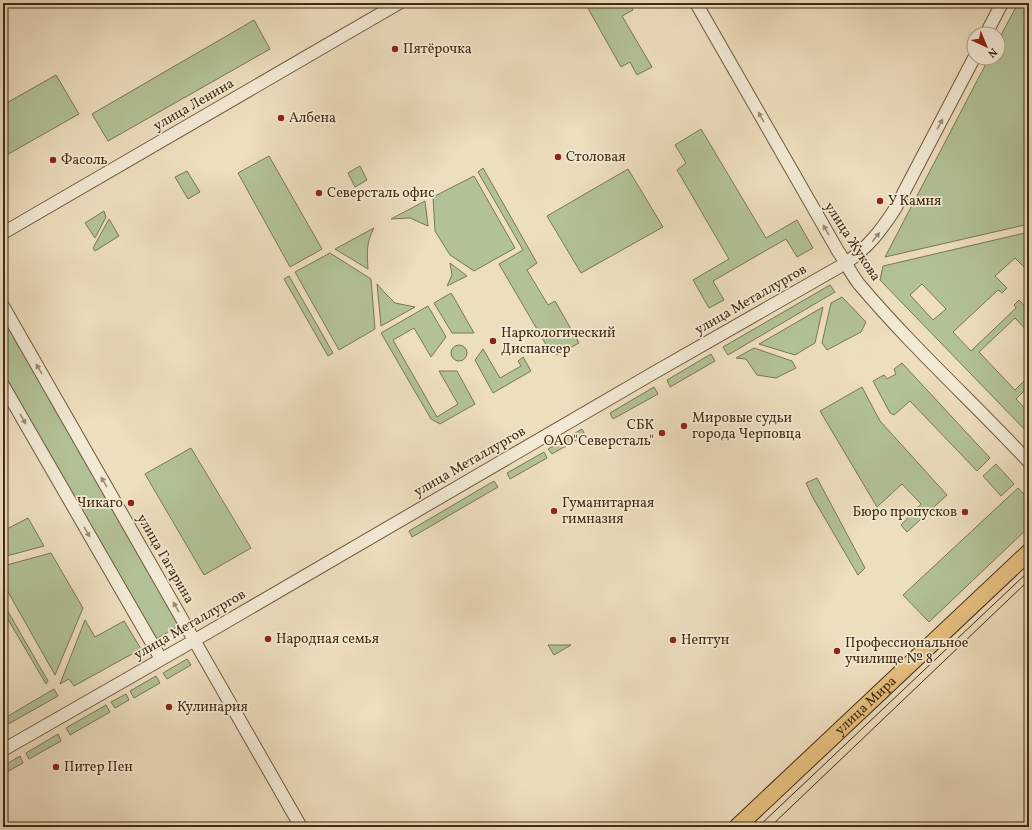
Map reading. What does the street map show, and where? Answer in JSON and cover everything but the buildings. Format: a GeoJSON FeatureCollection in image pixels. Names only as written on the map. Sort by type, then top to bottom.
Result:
{"type":"FeatureCollection","features":[{"type":"Feature","properties":{"kind":"main road","name":"улица Мира"},"geometry":{"type":"LineString","coordinates":[[737,827],[1029,552]]}},
{"type":"Feature","properties":{"kind":"street","name":"улица Ленина"},"geometry":{"type":"LineString","coordinates":[[3,233],[399,3]]}},
{"type":"Feature","properties":{"kind":"street","name":"улица Жукова"},"geometry":{"type":"LineString","coordinates":[[696,3],[838,251],[858,283],[1029,462]]}},
{"type":"Feature","properties":{"kind":"street"},"geometry":{"type":"LineString","coordinates":[[990,26],[1002,3]]}},
{"type":"Feature","properties":{"kind":"street","name":"улица Металлургов"},"geometry":{"type":"LineString","coordinates":[[3,750],[846,263],[870,244],[884,227],[895,209],[970,66]]}},
{"type":"Feature","properties":{"kind":"street","name":"улица Гагарина"},"geometry":{"type":"LineString","coordinates":[[3,306],[301,827]]}},
{"type":"Feature","properties":{"kind":"street"},"geometry":{"type":"LineString","coordinates":[[3,385],[161,659]]}},
{"type":"Feature","properties":{"kind":"green space"},"geometry":{"type":"Polygon","coordinates":[[[585,3],[629,3],[633,10],[622,16],[652,67],[637,75],[630,62],[621,67],[585,3]]]}},
{"type":"Feature","properties":{"kind":"green space"},"geometry":{"type":"Polygon","coordinates":[[[1018,3],[1029,3],[1029,224],[885,257],[985,66],[1006,66],[1006,26],[1018,3]]]}},
{"type":"Feature","properties":{"kind":"green space"},"geometry":{"type":"Polygon","coordinates":[[[254,20],[270,49],[108,141],[92,114],[254,20]]]}},
{"type":"Feature","properties":{"kind":"green space"},"geometry":{"type":"Polygon","coordinates":[[[56,75],[79,114],[3,157],[3,105],[56,75]]]}},
{"type":"Feature","properties":{"kind":"green space"},"geometry":{"type":"Polygon","coordinates":[[[701,129],[766,238],[797,220],[813,248],[797,257],[786,239],[713,281],[724,300],[709,308],[693,280],[729,259],[677,170],[686,163],[675,145],[701,129]]]}},
{"type":"Feature","properties":{"kind":"green space"},"geometry":{"type":"Polygon","coordinates":[[[269,156],[322,249],[290,267],[238,173],[269,156]]]}},
{"type":"Feature","properties":{"kind":"green space"},"geometry":{"type":"Polygon","coordinates":[[[360,166],[367,180],[355,187],[348,173],[360,166]]]}},
{"type":"Feature","properties":{"kind":"green space"},"geometry":{"type":"Polygon","coordinates":[[[483,168],[537,263],[527,270],[548,305],[555,301],[579,343],[557,355],[551,346],[548,348],[499,264],[523,250],[478,172],[483,168]]]}},
{"type":"Feature","properties":{"kind":"green space"},"geometry":{"type":"Polygon","coordinates":[[[628,169],[663,227],[581,273],[547,216],[628,169]]]}},
{"type":"Feature","properties":{"kind":"green space"},"geometry":{"type":"Polygon","coordinates":[[[187,171],[200,192],[188,199],[175,177],[187,171]]]}},
{"type":"Feature","properties":{"kind":"green space"},"geometry":{"type":"Polygon","coordinates":[[[474,176],[515,248],[474,271],[450,255],[435,231],[433,197],[474,176]]]}},
{"type":"Feature","properties":{"kind":"green space"},"geometry":{"type":"Polygon","coordinates":[[[425,201],[428,226],[410,218],[391,219],[425,201]]]}},
{"type":"Feature","properties":{"kind":"green space"},"geometry":{"type":"Polygon","coordinates":[[[104,211],[106,217],[95,238],[85,223],[104,211]]]}},
{"type":"Feature","properties":{"kind":"green space"},"geometry":{"type":"Polygon","coordinates":[[[109,219],[119,236],[95,251],[93,248],[109,219]]]}},
{"type":"Feature","properties":{"kind":"green space"},"geometry":{"type":"Polygon","coordinates":[[[374,228],[368,243],[368,269],[335,249],[374,228]]]}},
{"type":"Feature","properties":{"kind":"green space"},"geometry":{"type":"Polygon","coordinates":[[[1029,232],[1029,272],[1015,258],[995,276],[1007,288],[1002,293],[998,290],[953,332],[971,351],[1016,308],[1014,305],[1019,300],[1029,311],[1029,333],[1015,318],[979,352],[1015,390],[1029,376],[1029,386],[1016,399],[1029,413],[1029,434],[880,280],[883,266],[1029,232]],[[922,284],[910,295],[933,320],[946,309],[922,284]]]}},
{"type":"Feature","properties":{"kind":"green space"},"geometry":{"type":"Polygon","coordinates":[[[330,253],[371,279],[375,329],[339,350],[295,272],[330,253]]]}},
{"type":"Feature","properties":{"kind":"green space"},"geometry":{"type":"Polygon","coordinates":[[[450,263],[467,276],[447,286],[452,275],[450,263]]]}},
{"type":"Feature","properties":{"kind":"green space"},"geometry":{"type":"Polygon","coordinates":[[[289,276],[333,353],[328,356],[284,279],[289,276]]]}},
{"type":"Feature","properties":{"kind":"green space"},"geometry":{"type":"Polygon","coordinates":[[[377,284],[395,303],[415,307],[381,326],[377,284]]]}},
{"type":"Feature","properties":{"kind":"green space"},"geometry":{"type":"Polygon","coordinates":[[[830,285],[835,292],[728,355],[723,347],[830,285]]]}},
{"type":"Feature","properties":{"kind":"green space"},"geometry":{"type":"Polygon","coordinates":[[[451,293],[474,333],[452,333],[434,303],[451,293]]]}},
{"type":"Feature","properties":{"kind":"green space"},"geometry":{"type":"Polygon","coordinates":[[[842,297],[866,322],[861,332],[827,350],[822,343],[831,303],[842,297]]]}},
{"type":"Feature","properties":{"kind":"green space"},"geometry":{"type":"Polygon","coordinates":[[[428,306],[446,337],[431,357],[414,328],[393,340],[437,417],[458,404],[439,371],[457,371],[475,404],[440,424],[431,419],[381,333],[428,306]]]}},
{"type":"Feature","properties":{"kind":"green space"},"geometry":{"type":"Polygon","coordinates":[[[823,307],[815,343],[795,355],[759,344],[823,307]]]}},
{"type":"Feature","properties":{"kind":"green space"},"geometry":{"type":"Polygon","coordinates":[[[3,317],[180,625],[156,639],[3,373],[3,317]]]}},
{"type":"Feature","properties":{"kind":"green space"},"geometry":{"type":"Polygon","coordinates":[[[459,345],[465,347],[467,353],[465,359],[459,361],[453,359],[451,353],[453,347],[459,345]]]}},
{"type":"Feature","properties":{"kind":"green space"},"geometry":{"type":"Polygon","coordinates":[[[754,348],[792,361],[796,368],[776,378],[757,375],[746,359],[736,358],[754,348]]]}},
{"type":"Feature","properties":{"kind":"green space"},"geometry":{"type":"Polygon","coordinates":[[[483,349],[500,378],[521,366],[518,361],[523,357],[531,371],[493,393],[475,360],[483,349]]]}},
{"type":"Feature","properties":{"kind":"green space"},"geometry":{"type":"Polygon","coordinates":[[[711,354],[715,361],[670,387],[667,380],[711,354]]]}},
{"type":"Feature","properties":{"kind":"green space"},"geometry":{"type":"Polygon","coordinates":[[[902,363],[990,458],[977,471],[910,401],[894,415],[890,413],[873,381],[884,375],[887,379],[896,374],[894,369],[902,363]]]}},
{"type":"Feature","properties":{"kind":"green space"},"geometry":{"type":"Polygon","coordinates":[[[654,387],[658,394],[613,419],[610,413],[654,387]]]}},
{"type":"Feature","properties":{"kind":"green space"},"geometry":{"type":"Polygon","coordinates":[[[862,387],[880,421],[947,495],[907,532],[901,525],[921,504],[902,484],[877,507],[820,411],[862,387]]]}},
{"type":"Feature","properties":{"kind":"green space"},"geometry":{"type":"Polygon","coordinates":[[[582,429],[585,435],[552,454],[548,449],[582,429]]]}},
{"type":"Feature","properties":{"kind":"green space"},"geometry":{"type":"Polygon","coordinates":[[[191,448],[251,548],[204,575],[145,474],[191,448]]]}},
{"type":"Feature","properties":{"kind":"green space"},"geometry":{"type":"Polygon","coordinates":[[[544,452],[547,458],[510,479],[507,473],[544,452]]]}},
{"type":"Feature","properties":{"kind":"green space"},"geometry":{"type":"Polygon","coordinates":[[[996,464],[1014,484],[1001,496],[983,476],[996,464]]]}},
{"type":"Feature","properties":{"kind":"green space"},"geometry":{"type":"Polygon","coordinates":[[[817,478],[865,568],[858,575],[813,498],[806,483],[817,478]]]}},
{"type":"Feature","properties":{"kind":"green space"},"geometry":{"type":"Polygon","coordinates":[[[494,481],[498,487],[412,537],[409,531],[494,481]]]}},
{"type":"Feature","properties":{"kind":"green space"},"geometry":{"type":"Polygon","coordinates":[[[1018,488],[1029,500],[1029,527],[929,622],[903,595],[1018,488]]]}},
{"type":"Feature","properties":{"kind":"green space"},"geometry":{"type":"Polygon","coordinates":[[[28,518],[44,546],[3,557],[3,531],[28,518]]]}},
{"type":"Feature","properties":{"kind":"green space"},"geometry":{"type":"Polygon","coordinates":[[[51,553],[83,608],[55,675],[3,583],[3,566],[51,553]]]}},
{"type":"Feature","properties":{"kind":"green space"},"geometry":{"type":"Polygon","coordinates":[[[3,603],[48,681],[46,684],[3,611],[3,603]]]}},
{"type":"Feature","properties":{"kind":"green space"},"geometry":{"type":"Polygon","coordinates":[[[85,620],[95,637],[124,621],[141,649],[74,686],[69,679],[60,684],[85,620]]]}},
{"type":"Feature","properties":{"kind":"green space"},"geometry":{"type":"Polygon","coordinates":[[[548,645],[571,645],[554,655],[548,645]]]}},
{"type":"Feature","properties":{"kind":"green space"},"geometry":{"type":"Polygon","coordinates":[[[187,659],[191,665],[167,679],[163,673],[187,659]]]}},
{"type":"Feature","properties":{"kind":"green space"},"geometry":{"type":"Polygon","coordinates":[[[156,676],[160,683],[134,698],[130,691],[156,676]]]}},
{"type":"Feature","properties":{"kind":"green space"},"geometry":{"type":"Polygon","coordinates":[[[54,689],[58,696],[3,727],[3,719],[54,689]]]}},
{"type":"Feature","properties":{"kind":"green space"},"geometry":{"type":"Polygon","coordinates":[[[126,694],[129,700],[115,708],[111,702],[126,694]]]}},
{"type":"Feature","properties":{"kind":"green space"},"geometry":{"type":"Polygon","coordinates":[[[106,705],[110,712],[70,735],[66,728],[106,705]]]}},
{"type":"Feature","properties":{"kind":"green space"},"geometry":{"type":"Polygon","coordinates":[[[58,734],[61,741],[29,759],[26,753],[58,734]]]}},
{"type":"Feature","properties":{"kind":"green space"},"geometry":{"type":"Polygon","coordinates":[[[20,756],[23,763],[3,774],[3,766],[20,756]]]}},
{"type":"Feature","properties":{"kind":"tram line"},"geometry":{"type":"LineString","coordinates":[[758,827],[1029,571]]}},
{"type":"Feature","properties":{"kind":"tram line"},"geometry":{"type":"LineString","coordinates":[[770,827],[1029,580]]}},
{"type":"Feature","properties":{"kind":"place","name":"Пятёрочка"},"geometry":{"type":"Point","coordinates":[395,49]}},
{"type":"Feature","properties":{"kind":"place","name":"Албена"},"geometry":{"type":"Point","coordinates":[281,118]}},
{"type":"Feature","properties":{"kind":"place","name":"Столовая"},"geometry":{"type":"Point","coordinates":[558,157]}},
{"type":"Feature","properties":{"kind":"place","name":"Фасоль"},"geometry":{"type":"Point","coordinates":[53,160]}},
{"type":"Feature","properties":{"kind":"place","name":"Северсталь офис"},"geometry":{"type":"Point","coordinates":[319,193]}},
{"type":"Feature","properties":{"kind":"place","name":"У Камня"},"geometry":{"type":"Point","coordinates":[880,201]}},
{"type":"Feature","properties":{"kind":"place","name":"Наркологический Диспансер"},"geometry":{"type":"Point","coordinates":[493,341]}},
{"type":"Feature","properties":{"kind":"place","name":"Мировые судьи города Черповца"},"geometry":{"type":"Point","coordinates":[684,426]}},
{"type":"Feature","properties":{"kind":"place","name":"СБК ОАО\"Северсталь\""},"geometry":{"type":"Point","coordinates":[662,433]}},
{"type":"Feature","properties":{"kind":"place","name":"Чикаго"},"geometry":{"type":"Point","coordinates":[131,503]}},
{"type":"Feature","properties":{"kind":"place","name":"Гуманитарная гимназия"},"geometry":{"type":"Point","coordinates":[554,511]}},
{"type":"Feature","properties":{"kind":"place","name":"Бюро пропусков"},"geometry":{"type":"Point","coordinates":[965,512]}},
{"type":"Feature","properties":{"kind":"place","name":"Народная семья"},"geometry":{"type":"Point","coordinates":[268,639]}},
{"type":"Feature","properties":{"kind":"place","name":"Нептун"},"geometry":{"type":"Point","coordinates":[673,640]}},
{"type":"Feature","properties":{"kind":"place","name":"Профессиональное училище № 8"},"geometry":{"type":"Point","coordinates":[837,651]}},
{"type":"Feature","properties":{"kind":"place","name":"Кулинария"},"geometry":{"type":"Point","coordinates":[169,707]}},
{"type":"Feature","properties":{"kind":"place","name":"Питер Пен"},"geometry":{"type":"Point","coordinates":[56,767]}}]}
